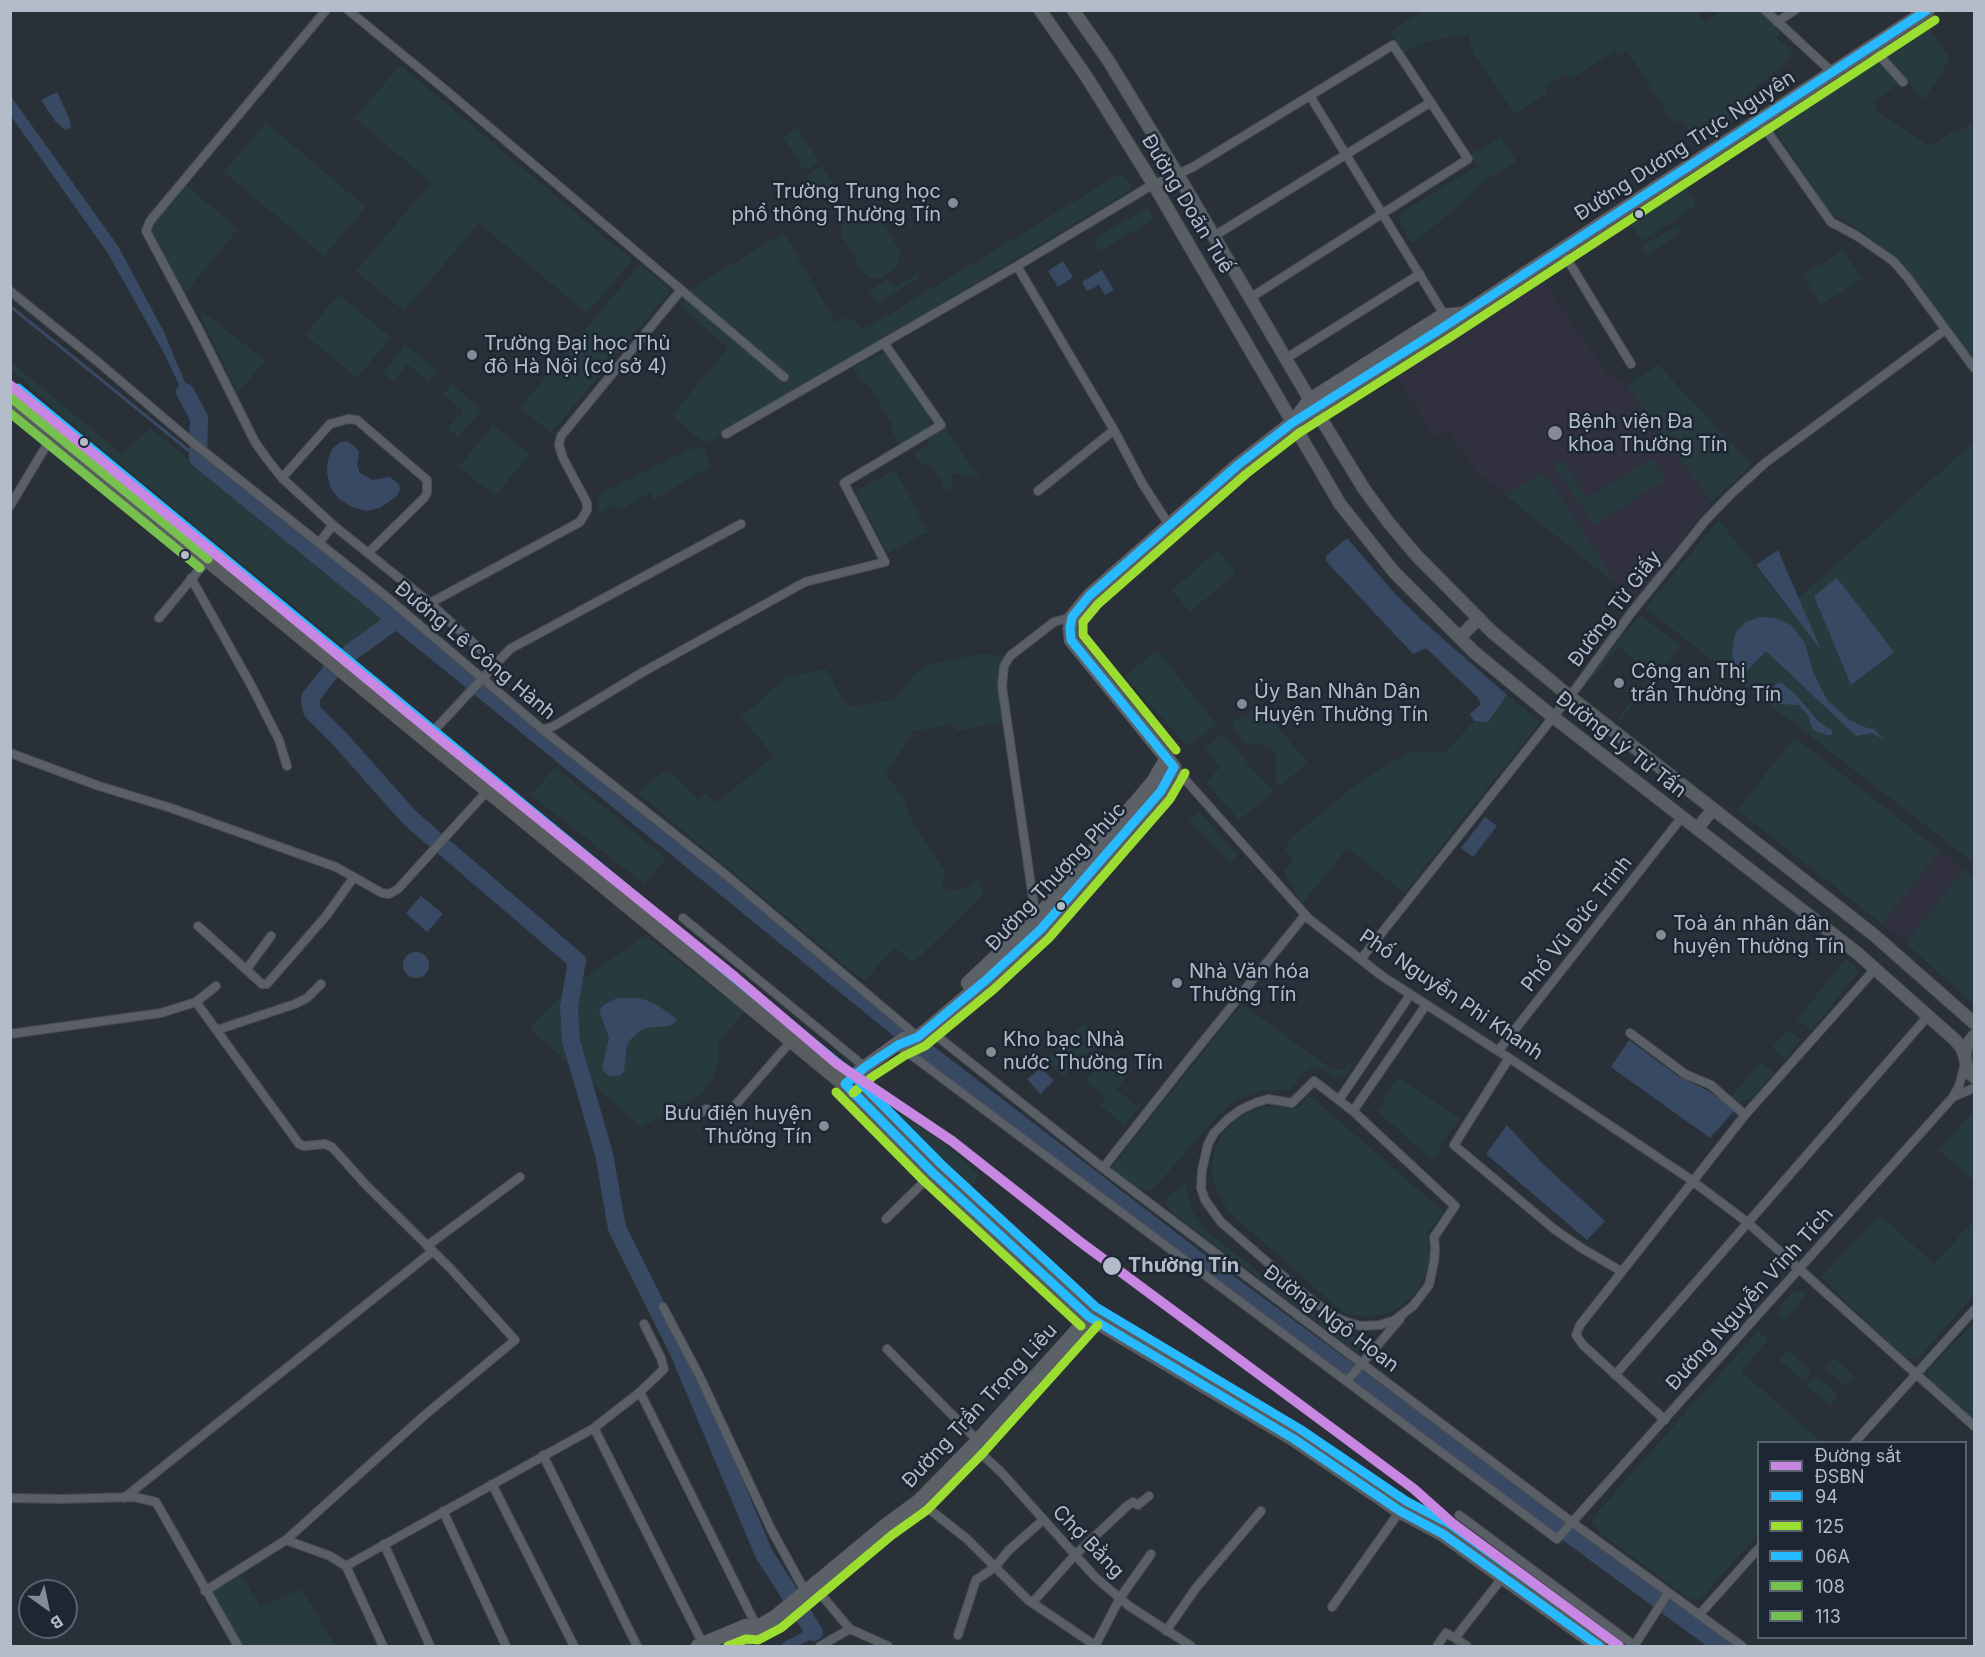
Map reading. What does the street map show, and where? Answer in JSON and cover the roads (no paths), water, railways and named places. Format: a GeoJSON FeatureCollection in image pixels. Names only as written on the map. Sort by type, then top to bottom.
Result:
{"type":"FeatureCollection","features":[{"type":"Feature","properties":{"kind":"highway"},"geometry":{"type":"LineString","coordinates":[[10,398],[845,1084],[933,1173],[1089,1317],[1294,1438],[1400,1511],[1443,1534],[1599,1647]]}},
{"type":"Feature","properties":{"kind":"main road","name":"Đường Dương Trực Nguyên"},"geometry":{"type":"LineString","coordinates":[[1312,405],[1463,314],[1928,10]]}},
{"type":"Feature","properties":{"kind":"main road","name":"Đường Dương Trực Nguyên"},"geometry":{"type":"LineString","coordinates":[[1072,617],[1089,596],[1169,525],[1312,405],[1442,316],[1463,314]]}},
{"type":"Feature","properties":{"kind":"main road","name":"Phố Nguyễn Phi Khanh"},"geometry":{"type":"LineString","coordinates":[[1072,617],[1071,640],[1171,762]]}},
{"type":"Feature","properties":{"kind":"main road","name":"Đường Thượng Phúc"},"geometry":{"type":"LineString","coordinates":[[845,1084],[865,1067],[919,1033],[1038,924],[1171,762]]}},
{"type":"Feature","properties":{"kind":"main road","name":"Đường Trần Trọng Liêu"},"geometry":{"type":"LineString","coordinates":[[730,1647],[750,1637],[755,1628],[774,1618],[808,1588],[919,1501],[1089,1317]]}},
{"type":"Feature","properties":{"kind":"main road","name":"Đường Trần Trọng Liêu"},"geometry":{"type":"LineString","coordinates":[[701,1646],[746,1626],[755,1628]]}},
{"type":"Feature","properties":{"kind":"street"},"geometry":{"type":"LineString","coordinates":[[326,10],[150,221],[146,231],[255,442],[282,477],[333,525],[430,603],[496,664]]}},
{"type":"Feature","properties":{"kind":"street"},"geometry":{"type":"LineString","coordinates":[[348,10],[784,377]]}},
{"type":"Feature","properties":{"kind":"street","name":"Đường Doãn Tuế"},"geometry":{"type":"LineString","coordinates":[[1040,10],[1086,76],[1154,185],[1292,423]]}},
{"type":"Feature","properties":{"kind":"street","name":"Đường Doãn Tuế"},"geometry":{"type":"LineString","coordinates":[[1073,10],[1108,60],[1179,175],[1312,405]]}},
{"type":"Feature","properties":{"kind":"street"},"geometry":{"type":"LineString","coordinates":[[1765,10],[1833,73]]}},
{"type":"Feature","properties":{"kind":"street"},"geometry":{"type":"LineString","coordinates":[[1777,22],[1795,10]]}},
{"type":"Feature","properties":{"kind":"street"},"geometry":{"type":"LineString","coordinates":[[726,434],[1154,185],[1179,175],[1393,45],[1468,159],[1250,298]]}},
{"type":"Feature","properties":{"kind":"street"},"geometry":{"type":"LineString","coordinates":[[1872,47],[1903,82]]}},
{"type":"Feature","properties":{"kind":"street"},"geometry":{"type":"LineString","coordinates":[[1310,96],[1445,316]]}},
{"type":"Feature","properties":{"kind":"street"},"geometry":{"type":"LineString","coordinates":[[1214,236],[1431,102]]}},
{"type":"Feature","properties":{"kind":"street"},"geometry":{"type":"LineString","coordinates":[[1760,121],[1831,222],[1857,236],[1893,261],[1974,368]]}},
{"type":"Feature","properties":{"kind":"street"},"geometry":{"type":"LineString","coordinates":[[1561,249],[1631,364]]}},
{"type":"Feature","properties":{"kind":"street"},"geometry":{"type":"LineString","coordinates":[[1017,266],[1114,430],[1142,483],[1169,525]]}},
{"type":"Feature","properties":{"kind":"street"},"geometry":{"type":"LineString","coordinates":[[1285,358],[1420,274]]}},
{"type":"Feature","properties":{"kind":"street"},"geometry":{"type":"LineString","coordinates":[[430,603],[580,522],[587,510],[586,503],[563,458],[560,445],[561,436],[681,290]]}},
{"type":"Feature","properties":{"kind":"street","name":"Đường Lê Công Hành"},"geometry":{"type":"LineString","coordinates":[[10,291],[192,442],[319,543],[481,681],[726,875],[919,1033]]}},
{"type":"Feature","properties":{"kind":"street","name":"Đường Từ Giấy"},"geometry":{"type":"LineString","coordinates":[[1361,959],[1706,520],[1765,463],[1946,330]]}},
{"type":"Feature","properties":{"kind":"street"},"geometry":{"type":"LineString","coordinates":[[543,730],[554,726],[643,672],[805,582],[885,562],[844,483],[941,425],[884,344]]}},
{"type":"Feature","properties":{"kind":"street","name":"Đường Lý Tử Tấn"},"geometry":{"type":"LineString","coordinates":[[1312,405],[1389,523],[1416,555],[1479,618],[1569,696],[1874,935],[1974,1023]]}},
{"type":"Feature","properties":{"kind":"street"},"geometry":{"type":"LineString","coordinates":[[282,477],[330,424],[348,419],[357,420],[427,480],[427,493],[424,498],[368,553]]}},
{"type":"Feature","properties":{"kind":"street","name":"Đường Lý Tử Tấn"},"geometry":{"type":"LineString","coordinates":[[1292,423],[1340,504],[1366,539],[1394,573],[1474,652],[1552,716],[1875,969],[1954,1039],[1962,1048],[1969,1072],[1974,1077]]}},
{"type":"Feature","properties":{"kind":"street"},"geometry":{"type":"LineString","coordinates":[[1038,491],[1114,430]]}},
{"type":"Feature","properties":{"kind":"street"},"geometry":{"type":"LineString","coordinates":[[10,506],[54,433]]}},
{"type":"Feature","properties":{"kind":"street"},"geometry":{"type":"LineString","coordinates":[[426,739],[510,648],[741,524]]}},
{"type":"Feature","properties":{"kind":"street"},"geometry":{"type":"LineString","coordinates":[[319,543],[333,525]]}},
{"type":"Feature","properties":{"kind":"street"},"geometry":{"type":"LineString","coordinates":[[159,618],[208,559]]}},
{"type":"Feature","properties":{"kind":"street"},"geometry":{"type":"LineString","coordinates":[[191,578],[257,695],[279,740],[287,766]]}},
{"type":"Feature","properties":{"kind":"street"},"geometry":{"type":"LineString","coordinates":[[1038,924],[1005,710],[1002,686],[1004,666],[1010,656],[1053,622],[1072,617]]}},
{"type":"Feature","properties":{"kind":"street"},"geometry":{"type":"LineString","coordinates":[[1460,637],[1479,618]]}},
{"type":"Feature","properties":{"kind":"street"},"geometry":{"type":"LineString","coordinates":[[10,753],[336,867],[382,893],[393,893],[488,790]]}},
{"type":"Feature","properties":{"kind":"street","name":"Phố Nguyễn Phi Khanh"},"geometry":{"type":"LineString","coordinates":[[1171,762],[1305,915],[1382,976],[1509,1058],[1692,1181],[1748,1222],[1974,1426]]}},
{"type":"Feature","properties":{"kind":"street"},"geometry":{"type":"LineString","coordinates":[[1697,829],[1713,809]]}},
{"type":"Feature","properties":{"kind":"street","name":"Phố Vũ Đức Trinh"},"geometry":{"type":"LineString","coordinates":[[1498,1051],[1682,817]]}},
{"type":"Feature","properties":{"kind":"street"},"geometry":{"type":"LineString","coordinates":[[198,926],[262,984],[267,984],[326,916],[354,877]]}},
{"type":"Feature","properties":{"kind":"street"},"geometry":{"type":"LineString","coordinates":[[1103,1168],[1305,915]]}},
{"type":"Feature","properties":{"kind":"street"},"geometry":{"type":"LineString","coordinates":[[683,918],[865,1067]]}},
{"type":"Feature","properties":{"kind":"street"},"geometry":{"type":"LineString","coordinates":[[246,970],[271,936]]}},
{"type":"Feature","properties":{"kind":"street"},"geometry":{"type":"LineString","coordinates":[[1665,1420],[1583,1345],[1576,1335],[1580,1325],[1745,1115],[1875,969]]}},
{"type":"Feature","properties":{"kind":"street"},"geometry":{"type":"LineString","coordinates":[[217,1030],[295,1004],[307,998],[321,984]]}},
{"type":"Feature","properties":{"kind":"street"},"geometry":{"type":"LineString","coordinates":[[10,1034],[161,1013],[196,1002],[216,986]]}},
{"type":"Feature","properties":{"kind":"street"},"geometry":{"type":"LineString","coordinates":[[1339,1100],[1410,995]]}},
{"type":"Feature","properties":{"kind":"street"},"geometry":{"type":"LineString","coordinates":[[196,1002],[299,1144],[304,1146],[325,1144],[332,1147],[515,1340],[426,1414],[286,1540],[205,1591]]}},
{"type":"Feature","properties":{"kind":"street"},"geometry":{"type":"LineString","coordinates":[[1353,1112],[1426,1005]]}},
{"type":"Feature","properties":{"kind":"street"},"geometry":{"type":"LineString","coordinates":[[1615,1375],[1928,1016]]}},
{"type":"Feature","properties":{"kind":"street","name":"Đường Ngô Hoan"},"geometry":{"type":"LineString","coordinates":[[919,1033],[1103,1168],[1573,1523],[1664,1598],[1700,1614],[1742,1647]]}},
{"type":"Feature","properties":{"kind":"street"},"geometry":{"type":"LineString","coordinates":[[1630,1033],[1685,1074],[1711,1085],[1745,1115]]}},
{"type":"Feature","properties":{"kind":"street"},"geometry":{"type":"LineString","coordinates":[[1953,1097],[1961,1080],[1967,1045],[1974,1036]]}},
{"type":"Feature","properties":{"kind":"street"},"geometry":{"type":"LineString","coordinates":[[695,1117],[706,1109],[725,1113],[732,1109],[792,1040]]}},
{"type":"Feature","properties":{"kind":"street"},"geometry":{"type":"LineString","coordinates":[[898,1045],[1347,1382],[1429,1285],[1436,1250],[1434,1237],[1455,1206],[1353,1112],[1314,1081],[1292,1103],[1268,1099],[1240,1110],[1227,1119],[1214,1133],[1203,1158],[1201,1188],[1205,1200],[1221,1222],[1306,1296],[1332,1315],[1360,1326],[1370,1326],[1395,1320],[1404,1314]]}},
{"type":"Feature","properties":{"kind":"street"},"geometry":{"type":"LineString","coordinates":[[1509,1058],[1454,1145],[1554,1229],[1621,1271]]}},
{"type":"Feature","properties":{"kind":"street"},"geometry":{"type":"LineString","coordinates":[[1953,1097],[1974,1088]]}},
{"type":"Feature","properties":{"kind":"street","name":"Đường Nguyễn Vĩnh Tích"},"geometry":{"type":"LineString","coordinates":[[1347,1382],[1557,1539],[1953,1097]]}},
{"type":"Feature","properties":{"kind":"street"},"geometry":{"type":"LineString","coordinates":[[886,1219],[933,1173]]}},
{"type":"Feature","properties":{"kind":"street"},"geometry":{"type":"LineString","coordinates":[[123,1498],[520,1177]]}},
{"type":"Feature","properties":{"kind":"street"},"geometry":{"type":"LineString","coordinates":[[663,1307],[700,1377],[771,1529],[808,1588],[850,1629],[888,1647]]}},
{"type":"Feature","properties":{"kind":"street"},"geometry":{"type":"LineString","coordinates":[[1857,1441],[1974,1310]]}},
{"type":"Feature","properties":{"kind":"street"},"geometry":{"type":"LineString","coordinates":[[346,1566],[594,1428],[640,1392],[664,1369],[662,1358],[644,1324]]}},
{"type":"Feature","properties":{"kind":"street","name":"Chợ Bằng"},"geometry":{"type":"LineString","coordinates":[[887,1349],[1095,1577],[1120,1598],[1191,1647]]}},
{"type":"Feature","properties":{"kind":"street"},"geometry":{"type":"LineString","coordinates":[[640,1392],[755,1628]]}},
{"type":"Feature","properties":{"kind":"street"},"geometry":{"type":"LineString","coordinates":[[594,1428],[701,1646]]}},
{"type":"Feature","properties":{"kind":"street"},"geometry":{"type":"LineString","coordinates":[[543,1455],[637,1647]]}},
{"type":"Feature","properties":{"kind":"street"},"geometry":{"type":"LineString","coordinates":[[492,1484],[574,1647]]}},
{"type":"Feature","properties":{"kind":"street"},"geometry":{"type":"LineString","coordinates":[[1032,1604],[1074,1556],[1127,1506],[1133,1502],[1137,1505],[1149,1496]]}},
{"type":"Feature","properties":{"kind":"street"},"geometry":{"type":"LineString","coordinates":[[10,1498],[139,1497],[156,1502],[238,1647]]}},
{"type":"Feature","properties":{"kind":"street"},"geometry":{"type":"LineString","coordinates":[[919,1501],[967,1539],[1032,1604],[1096,1646],[1120,1598],[1151,1554]]}},
{"type":"Feature","properties":{"kind":"street"},"geometry":{"type":"LineString","coordinates":[[442,1511],[506,1647]]}},
{"type":"Feature","properties":{"kind":"street"},"geometry":{"type":"LineString","coordinates":[[1166,1630],[1196,1588],[1261,1511]]}},
{"type":"Feature","properties":{"kind":"street"},"geometry":{"type":"LineString","coordinates":[[1332,1607],[1400,1511]]}},
{"type":"Feature","properties":{"kind":"street"},"geometry":{"type":"LineString","coordinates":[[1459,1515],[1634,1646],[1664,1598]]}},
{"type":"Feature","properties":{"kind":"street"},"geometry":{"type":"LineString","coordinates":[[958,1635],[976,1580],[995,1567],[1009,1550],[1043,1520]]}},
{"type":"Feature","properties":{"kind":"street"},"geometry":{"type":"LineString","coordinates":[[286,1540],[330,1556],[346,1566],[383,1647]]}},
{"type":"Feature","properties":{"kind":"street"},"geometry":{"type":"LineString","coordinates":[[384,1544],[430,1647]]}},
{"type":"Feature","properties":{"kind":"street"},"geometry":{"type":"LineString","coordinates":[[1700,1614],[1757,1550]]}},
{"type":"Feature","properties":{"kind":"street"},"geometry":{"type":"LineString","coordinates":[[1455,1638],[1503,1577]]}},
{"type":"Feature","properties":{"kind":"street"},"geometry":{"type":"LineString","coordinates":[[820,1647],[850,1629]]}},
{"type":"Feature","properties":{"kind":"street"},"geometry":{"type":"LineString","coordinates":[[1437,1647],[1446,1633],[1467,1647]]}},
{"type":"Feature","properties":{"kind":"water"},"geometry":{"type":"Polygon","coordinates":[[[57,92],[70,120],[71,128],[65,130],[55,121],[41,100],[57,92]]]}},
{"type":"Feature","properties":{"kind":"water"},"geometry":{"type":"Polygon","coordinates":[[[10,95],[118,246],[163,330],[195,406],[196,434],[191,429],[188,404],[166,357],[109,255],[11,116],[10,95]]]}},
{"type":"Feature","properties":{"kind":"water"},"geometry":{"type":"Polygon","coordinates":[[[1063,261],[1073,277],[1058,287],[1048,271],[1063,261]]]}},
{"type":"Feature","properties":{"kind":"water"},"geometry":{"type":"Polygon","coordinates":[[[1102,270],[1114,290],[1105,295],[1099,285],[1087,291],[1082,282],[1102,270]]]}},
{"type":"Feature","properties":{"kind":"water"},"geometry":{"type":"Polygon","coordinates":[[[347,441],[359,452],[357,465],[360,473],[372,480],[390,477],[399,484],[400,489],[397,496],[380,508],[366,511],[352,507],[339,499],[330,487],[327,472],[332,449],[339,443],[347,441]]]}},
{"type":"Feature","properties":{"kind":"water"},"geometry":{"type":"Polygon","coordinates":[[[1347,538],[1397,596],[1507,695],[1488,722],[1474,721],[1470,714],[1481,704],[1478,698],[1426,648],[1413,654],[1326,561],[1326,556],[1347,538]]]}},
{"type":"Feature","properties":{"kind":"water"},"geometry":{"type":"Polygon","coordinates":[[[1778,550],[1821,650],[1756,565],[1778,550]]]}},
{"type":"Feature","properties":{"kind":"water"},"geometry":{"type":"Polygon","coordinates":[[[1837,578],[1894,652],[1851,685],[1814,596],[1837,578]]]}},
{"type":"Feature","properties":{"kind":"water"},"geometry":{"type":"Polygon","coordinates":[[[1760,617],[1775,618],[1791,625],[1805,643],[1813,672],[1827,700],[1849,720],[1874,729],[1884,740],[1872,733],[1856,736],[1766,651],[1743,675],[1732,655],[1734,638],[1746,622],[1760,617]]]}},
{"type":"Feature","properties":{"kind":"water"},"geometry":{"type":"Polygon","coordinates":[[[1782,683],[1796,695],[1819,722],[1832,730],[1832,735],[1813,730],[1808,715],[1799,705],[1779,704],[1772,699],[1771,688],[1782,683]]]}},
{"type":"Feature","properties":{"kind":"water"},"geometry":{"type":"Polygon","coordinates":[[[1485,817],[1497,826],[1473,857],[1461,848],[1485,817]]]}},
{"type":"Feature","properties":{"kind":"water"},"geometry":{"type":"Polygon","coordinates":[[[421,896],[443,914],[427,932],[406,913],[421,896]]]}},
{"type":"Feature","properties":{"kind":"water"},"geometry":{"type":"Polygon","coordinates":[[[416,952],[425,956],[429,965],[425,974],[416,978],[407,974],[403,965],[407,956],[416,952]]]}},
{"type":"Feature","properties":{"kind":"water"},"geometry":{"type":"Polygon","coordinates":[[[617,998],[646,1000],[677,1019],[675,1023],[668,1026],[646,1028],[637,1033],[627,1046],[624,1071],[621,1075],[610,1077],[602,1068],[609,1038],[599,1010],[617,998]]]}},
{"type":"Feature","properties":{"kind":"water"},"geometry":{"type":"Polygon","coordinates":[[[1629,1040],[1678,1076],[1707,1090],[1735,1110],[1710,1138],[1611,1067],[1629,1040]]]}},
{"type":"Feature","properties":{"kind":"water"},"geometry":{"type":"Polygon","coordinates":[[[1041,1068],[1054,1080],[1040,1094],[1027,1079],[1041,1068]]]}},
{"type":"Feature","properties":{"kind":"water"},"geometry":{"type":"Polygon","coordinates":[[[1507,1125],[1543,1164],[1605,1221],[1587,1240],[1486,1154],[1507,1125]]]}},
{"type":"Feature","properties":{"kind":"waterway"},"geometry":{"type":"LineString","coordinates":[[10,306],[198,458]]}},
{"type":"Feature","properties":{"kind":"waterway"},"geometry":{"type":"LineString","coordinates":[[185,392],[199,418],[198,458],[903,1032]]}},
{"type":"Feature","properties":{"kind":"waterway"},"geometry":{"type":"LineString","coordinates":[[350,653],[397,619]]}},
{"type":"Feature","properties":{"kind":"waterway"},"geometry":{"type":"LineString","coordinates":[[339,661],[310,698],[312,711],[410,818],[433,838]]}},
{"type":"Feature","properties":{"kind":"waterway"},"geometry":{"type":"LineString","coordinates":[[445,848],[577,961],[569,1007],[571,1041],[604,1154],[617,1228],[678,1350],[764,1554],[814,1632]]}},
{"type":"Feature","properties":{"kind":"waterway"},"geometry":{"type":"LineString","coordinates":[[921,1048],[1202,1264],[1722,1646]]}},
{"type":"Feature","properties":{"kind":"waterway"},"geometry":{"type":"LineString","coordinates":[[787,1646],[814,1632]]}},
{"type":"Feature","properties":{"kind":"rail line","name":"ĐSBN"},"geometry":{"type":"LineString","coordinates":[[10,385],[440,739],[735,977],[836,1063],[952,1141],[1079,1241],[1414,1489],[1452,1523],[1619,1646]]}},
{"type":"Feature","properties":{"kind":"place","name":"Trường Trung học phổ thông Thường Tín"},"geometry":{"type":"Point","coordinates":[953,203]}},
{"type":"Feature","properties":{"kind":"place","name":"Trường Đại học Thủ đô Hà Nội (cơ sở 4)"},"geometry":{"type":"Point","coordinates":[472,355]}},
{"type":"Feature","properties":{"kind":"place","name":"Bệnh viện Đa khoa Thường Tín"},"geometry":{"type":"Point","coordinates":[1555,433]}},
{"type":"Feature","properties":{"kind":"place","name":"Công an Thị trấn Thường Tín"},"geometry":{"type":"Point","coordinates":[1619,683]}},
{"type":"Feature","properties":{"kind":"place","name":"Ủy Ban Nhân Dân Huyện Thường Tín"},"geometry":{"type":"Point","coordinates":[1242,704]}},
{"type":"Feature","properties":{"kind":"place","name":"Toà án nhân dân huyện Thường Tín"},"geometry":{"type":"Point","coordinates":[1661,935]}},
{"type":"Feature","properties":{"kind":"place","name":"Nhà Văn hóa Thường Tín"},"geometry":{"type":"Point","coordinates":[1177,983]}},
{"type":"Feature","properties":{"kind":"place","name":"Kho bạc Nhà nước Thường Tín"},"geometry":{"type":"Point","coordinates":[991,1052]}},
{"type":"Feature","properties":{"kind":"place","name":"Bưu điện huyện Thường Tín"},"geometry":{"type":"Point","coordinates":[824,1126]}},
{"type":"Feature","properties":{"kind":"place","name":"Thường Tín"},"geometry":{"type":"Point","coordinates":[1112,1266]}}]}
